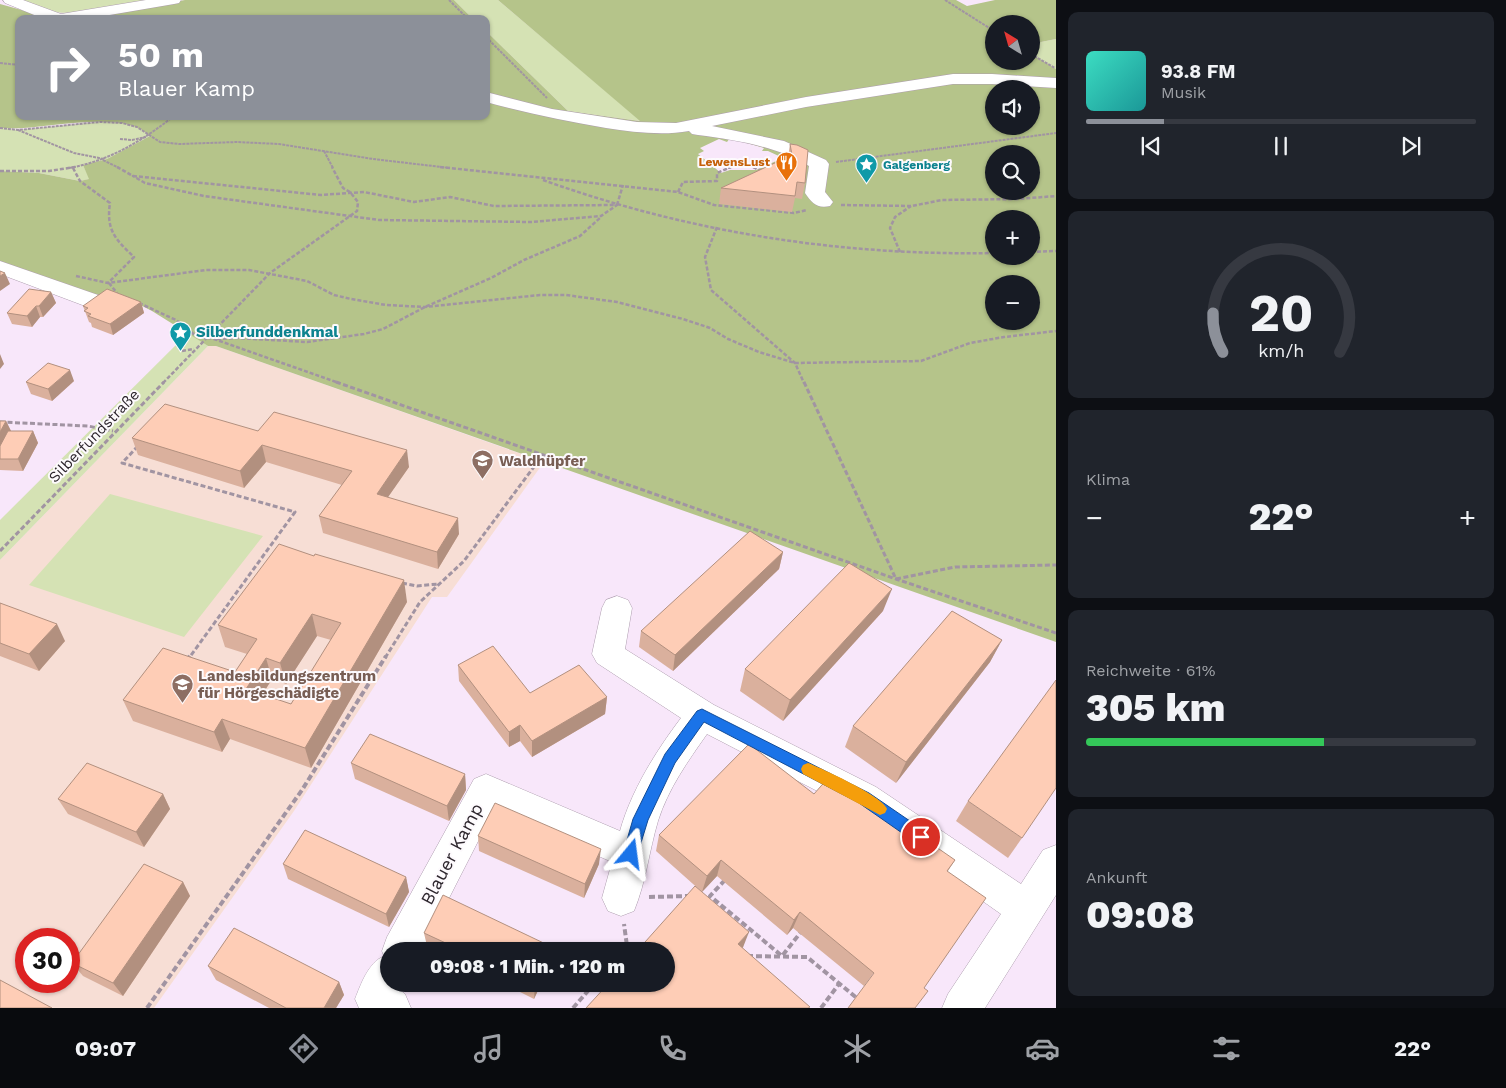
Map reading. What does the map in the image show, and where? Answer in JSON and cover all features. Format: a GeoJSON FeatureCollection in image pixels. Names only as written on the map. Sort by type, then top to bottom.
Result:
{"type":"FeatureCollection","features":[{"type":"Feature","properties":{"kind":"street"},"geometry":{"type":"LineString","coordinates":[[81,15],[174,0]]}},
{"type":"Feature","properties":{"kind":"street"},"geometry":{"type":"LineString","coordinates":[[0,4],[14,2],[48,15]]}},
{"type":"Feature","properties":{"kind":"street"},"geometry":{"type":"LineString","coordinates":[[676,128],[806,102],[937,81],[992,79],[1056,83]]}},
{"type":"Feature","properties":{"kind":"street"},"geometry":{"type":"LineString","coordinates":[[490,98],[552,114],[637,127],[717,132],[749,138],[794,152],[810,158],[819,164],[815,193],[823,202]]}},
{"type":"Feature","properties":{"kind":"street"},"geometry":{"type":"LineString","coordinates":[[0,267],[93,301]]}},
{"type":"Feature","properties":{"kind":"street"},"geometry":{"type":"LineString","coordinates":[[617,608],[608,654],[702,715],[864,798],[1025,909]]}},
{"type":"Feature","properties":{"kind":"street"},"geometry":{"type":"LineString","coordinates":[[622,898],[640,819],[670,759],[702,715]]}},
{"type":"Feature","properties":{"kind":"street","name":"Blauer Kamp"},"geometry":{"type":"LineString","coordinates":[[406,942],[486,790],[631,854]]}},
{"type":"Feature","properties":{"kind":"street"},"geometry":{"type":"LineString","coordinates":[[962,1008],[1056,862]]}},
{"type":"Feature","properties":{"kind":"street"},"geometry":{"type":"LineString","coordinates":[[380,990],[375,999],[391,1008]]}},
{"type":"Feature","properties":{"kind":"path"},"geometry":{"type":"LineString","coordinates":[[449,0],[464,15]]}},
{"type":"Feature","properties":{"kind":"path"},"geometry":{"type":"LineString","coordinates":[[946,0],[985,25]]}},
{"type":"Feature","properties":{"kind":"path"},"geometry":{"type":"LineString","coordinates":[[490,41],[558,109],[552,114]]}},
{"type":"Feature","properties":{"kind":"path"},"geometry":{"type":"LineString","coordinates":[[1040,59],[1056,69]]}},
{"type":"Feature","properties":{"kind":"path"},"geometry":{"type":"LineString","coordinates":[[0,64],[15,65]]}},
{"type":"Feature","properties":{"kind":"path"},"geometry":{"type":"LineString","coordinates":[[0,171],[39,173],[73,168],[107,159],[150,136],[169,120]]}},
{"type":"Feature","properties":{"kind":"path"},"geometry":{"type":"LineString","coordinates":[[1,128],[18,130],[100,122],[122,122],[138,127],[160,142],[179,144],[237,142],[279,144],[536,178],[678,192],[714,205],[794,213],[823,202],[848,206],[912,206],[942,200],[1018,200],[1056,196]]}},
{"type":"Feature","properties":{"kind":"path"},"geometry":{"type":"LineString","coordinates":[[18,130],[74,153],[107,159]]}},
{"type":"Feature","properties":{"kind":"path"},"geometry":{"type":"LineString","coordinates":[[819,164],[1056,133]]}},
{"type":"Feature","properties":{"kind":"path"},"geometry":{"type":"LineString","coordinates":[[120,139],[132,140],[150,136]]}},
{"type":"Feature","properties":{"kind":"path"},"geometry":{"type":"LineString","coordinates":[[324,151],[343,188],[350,192],[358,202],[357,211],[352,216]]}},
{"type":"Feature","properties":{"kind":"path"},"geometry":{"type":"LineString","coordinates":[[103,160],[145,184],[204,196],[379,220],[531,222],[601,216]]}},
{"type":"Feature","properties":{"kind":"path"},"geometry":{"type":"LineString","coordinates":[[753,166],[766,174]]}},
{"type":"Feature","properties":{"kind":"path"},"geometry":{"type":"LineString","coordinates":[[678,192],[683,182],[717,181],[717,173],[732,167]]}},
{"type":"Feature","properties":{"kind":"path"},"geometry":{"type":"LineString","coordinates":[[73,168],[80,181],[110,203],[107,218],[112,236],[134,257],[108,283]]}},
{"type":"Feature","properties":{"kind":"path"},"geometry":{"type":"LineString","coordinates":[[133,176],[321,195],[364,192],[414,202],[450,197],[494,206],[617,205]]}},
{"type":"Feature","properties":{"kind":"path"},"geometry":{"type":"LineString","coordinates":[[536,178],[617,205],[674,219],[796,243],[900,252],[985,253]]}},
{"type":"Feature","properties":{"kind":"path"},"geometry":{"type":"LineString","coordinates":[[214,340],[236,338],[307,342],[383,329],[425,307],[491,278],[524,260],[580,236],[601,216],[617,205],[623,186]]}},
{"type":"Feature","properties":{"kind":"path"},"geometry":{"type":"LineString","coordinates":[[900,252],[890,228],[896,217],[912,206]]}},
{"type":"Feature","properties":{"kind":"path","name":"Silberfundstraße"},"geometry":{"type":"LineString","coordinates":[[0,551],[114,431],[270,273],[352,216]]}},
{"type":"Feature","properties":{"kind":"path"},"geometry":{"type":"LineString","coordinates":[[717,227],[705,257],[712,290],[795,363],[896,579]]}},
{"type":"Feature","properties":{"kind":"path"},"geometry":{"type":"LineString","coordinates":[[1040,252],[1056,251]]}},
{"type":"Feature","properties":{"kind":"path"},"geometry":{"type":"LineString","coordinates":[[72,275],[108,283],[227,268],[270,273],[307,281],[334,295],[351,300],[425,307],[540,295],[566,295],[617,302],[683,319],[710,328],[728,339],[777,359],[795,363],[921,361],[938,352],[964,344],[1056,331]]}},
{"type":"Feature","properties":{"kind":"path"},"geometry":{"type":"LineString","coordinates":[[108,283],[115,292],[123,296]]}},
{"type":"Feature","properties":{"kind":"path"},"geometry":{"type":"LineString","coordinates":[[139,302],[152,311],[186,324],[196,336],[214,340],[896,579],[1056,633]]}},
{"type":"Feature","properties":{"kind":"path"},"geometry":{"type":"LineString","coordinates":[[182,351],[195,349]]}},
{"type":"Feature","properties":{"kind":"path"},"geometry":{"type":"LineString","coordinates":[[0,422],[88,426],[114,431]]}},
{"type":"Feature","properties":{"kind":"path"},"geometry":{"type":"LineString","coordinates":[[142,442],[122,463],[295,512],[182,667]]}},
{"type":"Feature","properties":{"kind":"path"},"geometry":{"type":"LineString","coordinates":[[147,1008],[302,790],[420,602],[464,562],[539,460]]}},
{"type":"Feature","properties":{"kind":"path"},"geometry":{"type":"LineString","coordinates":[[896,579],[955,566],[1056,565]]}},
{"type":"Feature","properties":{"kind":"path"},"geometry":{"type":"LineString","coordinates":[[399,582],[417,586],[438,584]]}},
{"type":"Feature","properties":{"kind":"path"},"geometry":{"type":"LineString","coordinates":[[710,896],[730,875]]}},
{"type":"Feature","properties":{"kind":"path"},"geometry":{"type":"LineString","coordinates":[[622,898],[710,896],[782,956]]}},
{"type":"Feature","properties":{"kind":"path"},"geometry":{"type":"LineString","coordinates":[[782,956],[806,925]]}},
{"type":"Feature","properties":{"kind":"path"},"geometry":{"type":"LineString","coordinates":[[742,962],[748,954],[807,957],[861,1002]]}},
{"type":"Feature","properties":{"kind":"path"},"geometry":{"type":"LineString","coordinates":[[821,1008],[839,984]]}},
{"type":"Feature","properties":{"kind":"path"},"geometry":{"type":"LineString","coordinates":[[573,1008],[587,992]]}},
{"type":"Feature","properties":{"kind":"shaded area","name":"Landesbildungszentrum für Hörgeschädigte"},"geometry":{"type":"Polygon","coordinates":[[[208,346],[216,346],[544,462],[447,597],[432,597],[294,811],[154,1008],[0,1008],[0,560],[208,346]]]}},
{"type":"Feature","properties":{"kind":"green space"},"geometry":{"type":"Polygon","coordinates":[[[18,0],[154,0],[103,10],[67,13],[50,12],[18,0]]]}},
{"type":"Feature","properties":{"kind":"green space"},"geometry":{"type":"Polygon","coordinates":[[[185,0],[454,0],[469,15],[97,15],[185,0]]]}},
{"type":"Feature","properties":{"kind":"green space"},"geometry":{"type":"Polygon","coordinates":[[[454,0],[498,0],[641,121],[568,111],[490,35],[490,15],[469,15],[454,0]]]}},
{"type":"Feature","properties":{"kind":"green space","name":"Galgenberg"},"geometry":{"type":"Polygon","coordinates":[[[498,0],[956,0],[967,6],[995,0],[1056,0],[1056,39],[1040,42],[1040,15],[985,15],[985,70],[1040,70],[1040,59],[1056,69],[1056,642],[216,346],[208,346],[152,311],[115,292],[93,301],[0,267],[0,171],[39,173],[80,181],[89,179],[83,165],[107,159],[150,136],[137,127],[120,123],[100,122],[0,128],[0,4],[40,15],[15,15],[15,120],[490,120],[490,35],[568,111],[640,121],[498,0]],[[730,138],[727,142],[719,139],[700,148],[704,151],[698,154],[721,173],[730,170],[756,170],[783,158],[768,151],[762,151],[764,148],[730,138]]]}},
{"type":"Feature","properties":{"kind":"green space"},"geometry":{"type":"Polygon","coordinates":[[[1056,39],[1056,69],[1040,59],[1040,42],[1056,39]]]}},
{"type":"Feature","properties":{"kind":"green space"},"geometry":{"type":"Polygon","coordinates":[[[100,122],[133,126],[150,136],[107,159],[83,165],[90,179],[80,181],[39,173],[0,171],[0,128],[18,130],[100,122]]]}},
{"type":"Feature","properties":{"kind":"green space"},"geometry":{"type":"Polygon","coordinates":[[[188,333],[208,346],[0,560],[0,520],[188,333]]]}},
{"type":"Feature","properties":{"kind":"green space"},"geometry":{"type":"Polygon","coordinates":[[[110,494],[263,536],[184,637],[29,585],[110,494]]]}},
{"type":"Feature","properties":{"kind":"building"},"geometry":{"type":"Polygon","coordinates":[[[790,144],[808,150],[805,183],[797,182],[795,196],[721,188],[792,155],[790,144]]]}},
{"type":"Feature","properties":{"kind":"building"},"geometry":{"type":"Polygon","coordinates":[[[29,289],[51,292],[27,316],[7,313],[29,289]]]}},
{"type":"Feature","properties":{"kind":"building"},"geometry":{"type":"Polygon","coordinates":[[[107,289],[141,302],[110,324],[88,316],[91,314],[84,311],[88,308],[83,306],[107,289]]]}},
{"type":"Feature","properties":{"kind":"building"},"geometry":{"type":"Polygon","coordinates":[[[48,363],[70,370],[48,389],[26,382],[48,363]]]}},
{"type":"Feature","properties":{"kind":"building"},"geometry":{"type":"Polygon","coordinates":[[[165,404],[258,431],[274,412],[407,450],[377,494],[458,518],[437,552],[319,516],[352,471],[262,445],[240,471],[132,438],[165,404]]]}},
{"type":"Feature","properties":{"kind":"building"},"geometry":{"type":"Polygon","coordinates":[[[0,421],[6,421],[0,432],[0,421]]]}},
{"type":"Feature","properties":{"kind":"building"},"geometry":{"type":"Polygon","coordinates":[[[8,431],[33,431],[18,459],[0,459],[0,446],[8,431]]]}},
{"type":"Feature","properties":{"kind":"building"},"geometry":{"type":"Polygon","coordinates":[[[750,531],[783,552],[675,655],[641,631],[750,531]]]}},
{"type":"Feature","properties":{"kind":"building"},"geometry":{"type":"Polygon","coordinates":[[[279,544],[314,556],[315,554],[404,580],[305,748],[222,719],[214,732],[123,700],[163,648],[235,672],[257,639],[218,625],[279,544]],[[312,614],[280,663],[266,658],[246,689],[291,704],[341,623],[312,614]]]}},
{"type":"Feature","properties":{"kind":"building"},"geometry":{"type":"Polygon","coordinates":[[[849,563],[892,589],[790,700],[745,669],[849,563]]]}},
{"type":"Feature","properties":{"kind":"building"},"geometry":{"type":"Polygon","coordinates":[[[0,603],[57,624],[29,654],[0,643],[0,603]]]}},
{"type":"Feature","properties":{"kind":"building"},"geometry":{"type":"Polygon","coordinates":[[[952,611],[1002,640],[906,762],[853,726],[952,611]]]}},
{"type":"Feature","properties":{"kind":"building"},"geometry":{"type":"Polygon","coordinates":[[[493,646],[530,693],[579,665],[607,697],[532,741],[520,725],[509,732],[458,665],[493,646]]]}},
{"type":"Feature","properties":{"kind":"building"},"geometry":{"type":"Polygon","coordinates":[[[1056,680],[1056,788],[1022,838],[968,801],[1056,680]]]}},
{"type":"Feature","properties":{"kind":"building"},"geometry":{"type":"Polygon","coordinates":[[[370,734],[465,774],[447,806],[351,763],[370,734]]]}},
{"type":"Feature","properties":{"kind":"building"},"geometry":{"type":"Polygon","coordinates":[[[749,744],[814,794],[828,778],[896,827],[900,822],[955,860],[947,871],[986,898],[924,988],[928,991],[915,1008],[848,1008],[874,973],[800,912],[794,920],[721,860],[707,876],[659,835],[749,744]]]}},
{"type":"Feature","properties":{"kind":"building"},"geometry":{"type":"Polygon","coordinates":[[[87,763],[163,794],[136,832],[58,799],[87,763]]]}},
{"type":"Feature","properties":{"kind":"building"},"geometry":{"type":"Polygon","coordinates":[[[495,803],[601,849],[585,884],[478,836],[495,803]]]}},
{"type":"Feature","properties":{"kind":"building"},"geometry":{"type":"Polygon","coordinates":[[[305,830],[406,877],[386,914],[283,864],[305,830]]]}},
{"type":"Feature","properties":{"kind":"building"},"geometry":{"type":"Polygon","coordinates":[[[144,864],[183,882],[113,983],[80,967],[80,952],[144,864]]]}},
{"type":"Feature","properties":{"kind":"building"},"geometry":{"type":"Polygon","coordinates":[[[695,886],[749,932],[738,944],[810,1007],[586,1008],[601,992],[675,992],[675,942],[645,942],[695,886]]]}},
{"type":"Feature","properties":{"kind":"building"},"geometry":{"type":"Polygon","coordinates":[[[443,895],[542,942],[444,942],[424,933],[443,895]]]}},
{"type":"Feature","properties":{"kind":"building"},"geometry":{"type":"Polygon","coordinates":[[[234,928],[339,982],[324,1008],[286,1008],[208,966],[234,928]]]}},
{"type":"Feature","properties":{"kind":"building"},"geometry":{"type":"Polygon","coordinates":[[[0,980],[15,988],[15,993],[24,993],[52,1008],[0,1008],[0,980]]]}},
{"type":"Feature","properties":{"kind":"slow traffic"},"geometry":{"type":"LineString","coordinates":[[808,769],[864,798],[880,809]]}},
{"type":"Feature","properties":{"kind":"place","name":"LewensLust"},"geometry":{"type":"Point","coordinates":[786,181]}},
{"type":"Feature","properties":{"kind":"place","name":"Galgenberg"},"geometry":{"type":"Point","coordinates":[867,184]}},
{"type":"Feature","properties":{"kind":"place","name":"Silberfunddenkmal"},"geometry":{"type":"Point","coordinates":[180,351]}},
{"type":"Feature","properties":{"kind":"place","name":"Waldhüpfer"},"geometry":{"type":"Point","coordinates":[483,480]}},
{"type":"Feature","properties":{"kind":"place","name":"Landesbildungszentrum für Hörgeschädigte"},"geometry":{"type":"Point","coordinates":[182,704]}},
{"type":"Feature","properties":{"kind":"route"},"geometry":{"type":"LineString","coordinates":[[631,854],[640,819],[670,759],[702,715],[864,798],[921,837]]}}]}
